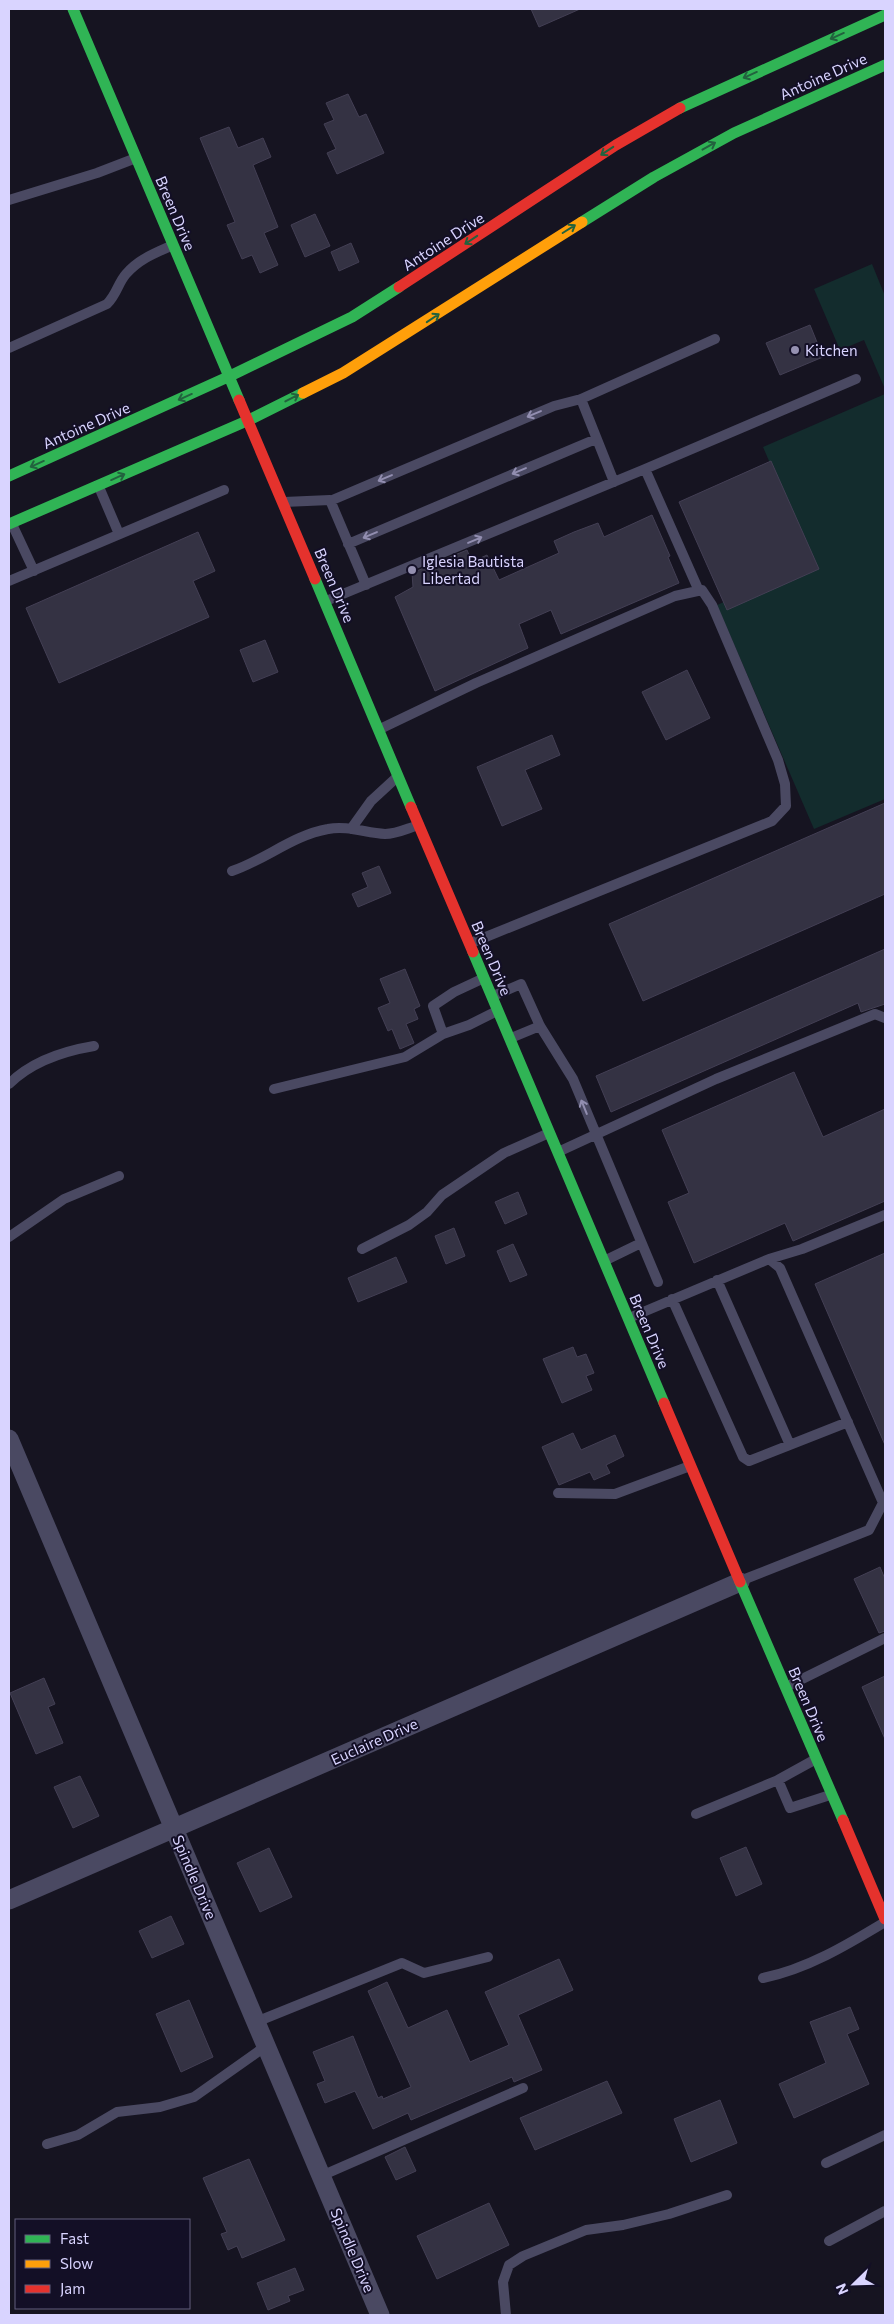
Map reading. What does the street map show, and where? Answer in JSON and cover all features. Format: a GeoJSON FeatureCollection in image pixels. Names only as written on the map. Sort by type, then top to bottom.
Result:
{"type":"FeatureCollection","features":[{"type":"Feature","properties":{"kind":"street","name":"Breen Drive"},"geometry":{"type":"LineString","coordinates":[[74,9],[885,1921]]}},
{"type":"Feature","properties":{"kind":"street","name":"Antoine Drive"},"geometry":{"type":"LineString","coordinates":[[9,476],[230,376],[352,317],[522,212],[616,146],[675,111],[882,16]]}},
{"type":"Feature","properties":{"kind":"street","name":"Antoine Drive"},"geometry":{"type":"LineString","coordinates":[[10,524],[249,420],[343,373],[424,324],[541,241],[654,176],[734,133],[885,65]]}},
{"type":"Feature","properties":{"kind":"street","name":"Spindle Drive"},"geometry":{"type":"LineString","coordinates":[[9,1439],[380,2315]]}},
{"type":"Feature","properties":{"kind":"street","name":"Euclaire Drive"},"geometry":{"type":"LineString","coordinates":[[9,1900],[740,1582]]}},
{"type":"Feature","properties":{"kind":"lane"},"geometry":{"type":"LineString","coordinates":[[9,200],[97,173],[137,158]]}},
{"type":"Feature","properties":{"kind":"lane"},"geometry":{"type":"LineString","coordinates":[[9,348],[107,304],[116,295],[125,275],[144,257],[174,245]]}},
{"type":"Feature","properties":{"kind":"lane"},"geometry":{"type":"LineString","coordinates":[[283,502],[313,499],[330,501],[554,406],[581,400],[715,339]]}},
{"type":"Feature","properties":{"kind":"lane"},"geometry":{"type":"LineString","coordinates":[[326,602],[856,379]]}},
{"type":"Feature","properties":{"kind":"lane"},"geometry":{"type":"LineString","coordinates":[[581,400],[614,482]]}},
{"type":"Feature","properties":{"kind":"lane"},"geometry":{"type":"LineString","coordinates":[[348,544],[596,438]]}},
{"type":"Feature","properties":{"kind":"lane"},"geometry":{"type":"LineString","coordinates":[[645,469],[699,591]]}},
{"type":"Feature","properties":{"kind":"lane"},"geometry":{"type":"LineString","coordinates":[[98,485],[119,534]]}},
{"type":"Feature","properties":{"kind":"lane"},"geometry":{"type":"LineString","coordinates":[[9,581],[224,490]]}},
{"type":"Feature","properties":{"kind":"lane"},"geometry":{"type":"LineString","coordinates":[[330,501],[366,585]]}},
{"type":"Feature","properties":{"kind":"lane"},"geometry":{"type":"LineString","coordinates":[[10,524],[34,571]]}},
{"type":"Feature","properties":{"kind":"lane"},"geometry":{"type":"LineString","coordinates":[[379,729],[476,683],[675,596],[702,590],[712,605],[778,760],[785,784],[786,806],[772,821],[470,943]]}},
{"type":"Feature","properties":{"kind":"lane"},"geometry":{"type":"LineString","coordinates":[[352,829],[371,801],[399,776]]}},
{"type":"Feature","properties":{"kind":"lane"},"geometry":{"type":"LineString","coordinates":[[232,871],[314,832],[336,827],[387,834],[420,824]]}},
{"type":"Feature","properties":{"kind":"lane"},"geometry":{"type":"LineString","coordinates":[[443,1034],[432,1006],[454,992],[485,978]]}},
{"type":"Feature","properties":{"kind":"lane"},"geometry":{"type":"LineString","coordinates":[[492,996],[520,984],[540,1026],[573,1079],[658,1282]]}},
{"type":"Feature","properties":{"kind":"lane"},"geometry":{"type":"LineString","coordinates":[[274,1089],[405,1057],[443,1034],[469,1025],[498,1011]]}},
{"type":"Feature","properties":{"kind":"lane"},"geometry":{"type":"LineString","coordinates":[[558,1152],[716,1079],[857,1021],[875,1014],[885,1018]]}},
{"type":"Feature","properties":{"kind":"lane"},"geometry":{"type":"LineString","coordinates":[[510,1039],[540,1026]]}},
{"type":"Feature","properties":{"kind":"lane"},"geometry":{"type":"LineString","coordinates":[[9,1084],[20,1073],[70,1050],[94,1046]]}},
{"type":"Feature","properties":{"kind":"lane"},"geometry":{"type":"LineString","coordinates":[[362,1249],[409,1225],[427,1212],[442,1195],[504,1153],[550,1133]]}},
{"type":"Feature","properties":{"kind":"lane"},"geometry":{"type":"LineString","coordinates":[[9,1237],[64,1199],[119,1176]]}},
{"type":"Feature","properties":{"kind":"lane"},"geometry":{"type":"LineString","coordinates":[[628,1318],[717,1280],[769,1259],[802,1249],[885,1214]]}},
{"type":"Feature","properties":{"kind":"lane"},"geometry":{"type":"LineString","coordinates":[[604,1261],[641,1242]]}},
{"type":"Feature","properties":{"kind":"lane"},"geometry":{"type":"LineString","coordinates":[[740,1582],[869,1530],[884,1501],[780,1268],[769,1259]]}},
{"type":"Feature","properties":{"kind":"lane"},"geometry":{"type":"LineString","coordinates":[[717,1280],[790,1445]]}},
{"type":"Feature","properties":{"kind":"lane"},"geometry":{"type":"LineString","coordinates":[[672,1299],[743,1458],[748,1461],[848,1422]]}},
{"type":"Feature","properties":{"kind":"lane"},"geometry":{"type":"LineString","coordinates":[[558,1492],[615,1494],[691,1466]]}},
{"type":"Feature","properties":{"kind":"lane"},"geometry":{"type":"LineString","coordinates":[[785,1688],[885,1638]]}},
{"type":"Feature","properties":{"kind":"lane"},"geometry":{"type":"LineString","coordinates":[[696,1814],[778,1780],[816,1759]]}},
{"type":"Feature","properties":{"kind":"lane"},"geometry":{"type":"LineString","coordinates":[[778,1780],[790,1808],[831,1794]]}},
{"type":"Feature","properties":{"kind":"lane"},"geometry":{"type":"LineString","coordinates":[[763,1978],[779,1975],[825,1957],[885,1921]]}},
{"type":"Feature","properties":{"kind":"lane"},"geometry":{"type":"LineString","coordinates":[[256,2022],[402,1963],[424,1973],[488,1957]]}},
{"type":"Feature","properties":{"kind":"lane"},"geometry":{"type":"LineString","coordinates":[[46,2144],[78,2135],[117,2112],[160,2107],[194,2097],[266,2046]]}},
{"type":"Feature","properties":{"kind":"lane"},"geometry":{"type":"LineString","coordinates":[[321,2176],[523,2088]]}},
{"type":"Feature","properties":{"kind":"lane"},"geometry":{"type":"LineString","coordinates":[[826,2163],[885,2134]]}},
{"type":"Feature","properties":{"kind":"lane"},"geometry":{"type":"LineString","coordinates":[[506,2315],[503,2282],[509,2266],[523,2256],[586,2230],[623,2225],[669,2214],[726,2195]]}},
{"type":"Feature","properties":{"kind":"lane"},"geometry":{"type":"LineString","coordinates":[[829,2241],[885,2212]]}},
{"type":"Feature","properties":{"kind":"green space"},"geometry":{"type":"Polygon","coordinates":[[[872,264],[885,296],[885,389],[864,340],[840,350],[814,289],[872,264]]]}},
{"type":"Feature","properties":{"kind":"green space"},"geometry":{"type":"Polygon","coordinates":[[[885,394],[885,799],[814,829],[717,605],[813,563],[763,447],[885,394]]]}},
{"type":"Feature","properties":{"kind":"building"},"geometry":{"type":"Polygon","coordinates":[[[531,9],[580,9],[539,27],[531,9]]]}},
{"type":"Feature","properties":{"kind":"building"},"geometry":{"type":"Polygon","coordinates":[[[348,94],[359,117],[366,114],[384,153],[337,174],[327,153],[336,149],[324,124],[334,120],[326,103],[348,94]]]}},
{"type":"Feature","properties":{"kind":"building"},"geometry":{"type":"Polygon","coordinates":[[[229,127],[238,148],[263,138],[271,157],[253,165],[278,227],[264,233],[278,265],[260,273],[252,255],[242,259],[227,225],[235,222],[200,138],[229,127]]]}},
{"type":"Feature","properties":{"kind":"building"},"geometry":{"type":"Polygon","coordinates":[[[315,214],[330,246],[305,257],[291,225],[315,214]]]}},
{"type":"Feature","properties":{"kind":"building"},"geometry":{"type":"Polygon","coordinates":[[[351,243],[359,262],[339,271],[331,252],[351,243]]]}},
{"type":"Feature","properties":{"kind":"building","name":"Kitchen"},"geometry":{"type":"Polygon","coordinates":[[[810,325],[823,357],[780,375],[766,343],[810,325]]]}},
{"type":"Feature","properties":{"kind":"building"},"geometry":{"type":"Polygon","coordinates":[[[771,461],[819,569],[727,610],[679,502],[771,461]]]}},
{"type":"Feature","properties":{"kind":"building"},"geometry":{"type":"Polygon","coordinates":[[[652,515],[670,556],[668,557],[679,583],[561,634],[551,610],[519,624],[528,648],[435,691],[395,597],[413,587],[412,573],[467,550],[472,562],[487,555],[499,580],[559,553],[554,541],[574,532],[598,523],[604,537],[652,515]]]}},
{"type":"Feature","properties":{"kind":"building"},"geometry":{"type":"Polygon","coordinates":[[[198,532],[215,571],[193,581],[209,617],[59,683],[26,608],[198,532]]]}},
{"type":"Feature","properties":{"kind":"building"},"geometry":{"type":"Polygon","coordinates":[[[265,640],[278,672],[253,682],[240,650],[265,640]]]}},
{"type":"Feature","properties":{"kind":"building"},"geometry":{"type":"Polygon","coordinates":[[[687,670],[710,718],[666,740],[642,692],[687,670]]]}},
{"type":"Feature","properties":{"kind":"building"},"geometry":{"type":"Polygon","coordinates":[[[552,735],[560,755],[525,770],[542,809],[502,826],[477,767],[552,735]]]}},
{"type":"Feature","properties":{"kind":"building"},"geometry":{"type":"Polygon","coordinates":[[[885,803],[885,894],[643,1001],[609,924],[885,803]]]}},
{"type":"Feature","properties":{"kind":"building"},"geometry":{"type":"Polygon","coordinates":[[[379,866],[391,893],[358,907],[352,894],[368,887],[362,873],[379,866]]]}},
{"type":"Feature","properties":{"kind":"building"},"geometry":{"type":"Polygon","coordinates":[[[885,949],[885,1004],[861,1012],[858,1003],[611,1112],[596,1076],[885,949]]]}},
{"type":"Feature","properties":{"kind":"building"},"geometry":{"type":"Polygon","coordinates":[[[405,969],[420,1006],[414,1009],[418,1019],[406,1024],[414,1043],[400,1049],[392,1029],[388,1031],[378,1008],[390,1003],[380,979],[405,969]]]}},
{"type":"Feature","properties":{"kind":"building"},"geometry":{"type":"Polygon","coordinates":[[[794,1072],[823,1137],[885,1109],[885,1201],[793,1241],[785,1223],[694,1263],[668,1202],[689,1193],[662,1130],[794,1072]]]}},
{"type":"Feature","properties":{"kind":"building"},"geometry":{"type":"Polygon","coordinates":[[[518,1192],[527,1214],[505,1224],[495,1202],[518,1192]]]}},
{"type":"Feature","properties":{"kind":"building"},"geometry":{"type":"Polygon","coordinates":[[[454,1228],[465,1256],[446,1264],[435,1236],[454,1228]]]}},
{"type":"Feature","properties":{"kind":"building"},"geometry":{"type":"Polygon","coordinates":[[[513,1244],[527,1275],[510,1282],[497,1251],[513,1244]]]}},
{"type":"Feature","properties":{"kind":"building"},"geometry":{"type":"Polygon","coordinates":[[[885,1253],[885,1445],[815,1284],[885,1253]]]}},
{"type":"Feature","properties":{"kind":"building"},"geometry":{"type":"Polygon","coordinates":[[[396,1257],[407,1282],[358,1302],[348,1278],[396,1257]]]}},
{"type":"Feature","properties":{"kind":"building"},"geometry":{"type":"Polygon","coordinates":[[[573,1347],[577,1357],[586,1354],[594,1373],[586,1376],[592,1390],[562,1403],[543,1359],[573,1347]]]}},
{"type":"Feature","properties":{"kind":"building"},"geometry":{"type":"Polygon","coordinates":[[[573,1433],[581,1450],[615,1435],[624,1456],[606,1465],[610,1473],[594,1480],[590,1472],[559,1485],[542,1447],[573,1433]]]}},
{"type":"Feature","properties":{"kind":"building"},"geometry":{"type":"Polygon","coordinates":[[[880,1567],[885,1579],[885,1631],[879,1633],[854,1579],[880,1567]]]}},
{"type":"Feature","properties":{"kind":"building"},"geometry":{"type":"Polygon","coordinates":[[[885,1676],[885,1739],[862,1687],[885,1676]]]}},
{"type":"Feature","properties":{"kind":"building"},"geometry":{"type":"Polygon","coordinates":[[[44,1678],[55,1704],[48,1707],[63,1743],[36,1754],[10,1693],[44,1678]]]}},
{"type":"Feature","properties":{"kind":"building"},"geometry":{"type":"Polygon","coordinates":[[[80,1776],[99,1816],[73,1828],[54,1787],[80,1776]]]}},
{"type":"Feature","properties":{"kind":"building"},"geometry":{"type":"Polygon","coordinates":[[[746,1847],[762,1884],[736,1896],[720,1858],[746,1847]]]}},
{"type":"Feature","properties":{"kind":"building"},"geometry":{"type":"Polygon","coordinates":[[[269,1848],[292,1897],[260,1912],[237,1863],[269,1848]]]}},
{"type":"Feature","properties":{"kind":"building"},"geometry":{"type":"Polygon","coordinates":[[[171,1916],[184,1944],[152,1958],[139,1931],[171,1916]]]}},
{"type":"Feature","properties":{"kind":"building"},"geometry":{"type":"Polygon","coordinates":[[[559,1959],[573,1990],[518,2015],[542,2070],[514,2082],[512,2077],[411,2120],[408,2113],[373,2129],[355,2091],[325,2103],[317,2084],[325,2081],[313,2052],[353,2036],[378,2098],[382,2096],[383,2099],[411,2087],[368,1991],[387,1982],[408,2028],[447,2010],[470,2062],[509,2045],[485,1992],[559,1959]]]}},
{"type":"Feature","properties":{"kind":"building"},"geometry":{"type":"Polygon","coordinates":[[[189,2000],[213,2057],[181,2072],[156,2014],[189,2000]]]}},
{"type":"Feature","properties":{"kind":"building"},"geometry":{"type":"Polygon","coordinates":[[[850,2007],[859,2029],[847,2034],[869,2084],[794,2118],[779,2084],[826,2063],[810,2022],[850,2007]]]}},
{"type":"Feature","properties":{"kind":"building"},"geometry":{"type":"Polygon","coordinates":[[[607,2081],[622,2113],[535,2150],[520,2118],[607,2081]]]}},
{"type":"Feature","properties":{"kind":"building"},"geometry":{"type":"Polygon","coordinates":[[[720,2100],[737,2143],[691,2162],[674,2119],[720,2100]]]}},
{"type":"Feature","properties":{"kind":"building"},"geometry":{"type":"Polygon","coordinates":[[[405,2147],[416,2171],[396,2180],[385,2157],[405,2147]]]}},
{"type":"Feature","properties":{"kind":"building"},"geometry":{"type":"Polygon","coordinates":[[[249,2159],[285,2240],[242,2258],[237,2246],[228,2250],[221,2234],[227,2232],[203,2178],[249,2159]]]}},
{"type":"Feature","properties":{"kind":"building"},"geometry":{"type":"Polygon","coordinates":[[[489,2203],[509,2245],[437,2279],[417,2236],[489,2203]]]}},
{"type":"Feature","properties":{"kind":"building"},"geometry":{"type":"Polygon","coordinates":[[[295,2268],[304,2290],[288,2296],[290,2301],[268,2310],[257,2283],[295,2268]]]}},
{"type":"Feature","properties":{"kind":"traffic: fast"},"geometry":{"type":"LineString","coordinates":[[73,9],[239,400]]}},
{"type":"Feature","properties":{"kind":"traffic: fast"},"geometry":{"type":"LineString","coordinates":[[680,108],[885,15]]}},
{"type":"Feature","properties":{"kind":"traffic: fast"},"geometry":{"type":"LineString","coordinates":[[582,222],[654,177],[734,133],[885,65]]}},
{"type":"Feature","properties":{"kind":"traffic: fast"},"geometry":{"type":"LineString","coordinates":[[9,476],[230,376],[352,317],[399,287]]}},
{"type":"Feature","properties":{"kind":"traffic: fast"},"geometry":{"type":"LineString","coordinates":[[9,524],[249,420],[303,393]]}},
{"type":"Feature","properties":{"kind":"traffic: fast"},"geometry":{"type":"LineString","coordinates":[[315,579],[411,807]]}},
{"type":"Feature","properties":{"kind":"traffic: fast"},"geometry":{"type":"LineString","coordinates":[[473,952],[664,1403]]}},
{"type":"Feature","properties":{"kind":"traffic: fast"},"geometry":{"type":"LineString","coordinates":[[740,1582],[843,1820]]}},
{"type":"Feature","properties":{"kind":"traffic: slow"},"geometry":{"type":"LineString","coordinates":[[303,393],[343,373],[582,222]]}},
{"type":"Feature","properties":{"kind":"traffic: jam"},"geometry":{"type":"LineString","coordinates":[[399,287],[616,145],[680,108]]}},
{"type":"Feature","properties":{"kind":"traffic: jam"},"geometry":{"type":"LineString","coordinates":[[239,400],[315,579]]}},
{"type":"Feature","properties":{"kind":"traffic: jam"},"geometry":{"type":"LineString","coordinates":[[411,807],[473,952]]}},
{"type":"Feature","properties":{"kind":"traffic: jam"},"geometry":{"type":"LineString","coordinates":[[664,1403],[740,1582]]}},
{"type":"Feature","properties":{"kind":"traffic: jam"},"geometry":{"type":"LineString","coordinates":[[843,1820],[885,1919]]}},
{"type":"Feature","properties":{"kind":"place","name":"Kitchen"},"geometry":{"type":"Point","coordinates":[795,350]}},
{"type":"Feature","properties":{"kind":"place","name":"Iglesia Bautista Libertad"},"geometry":{"type":"Point","coordinates":[412,570]}}]}
